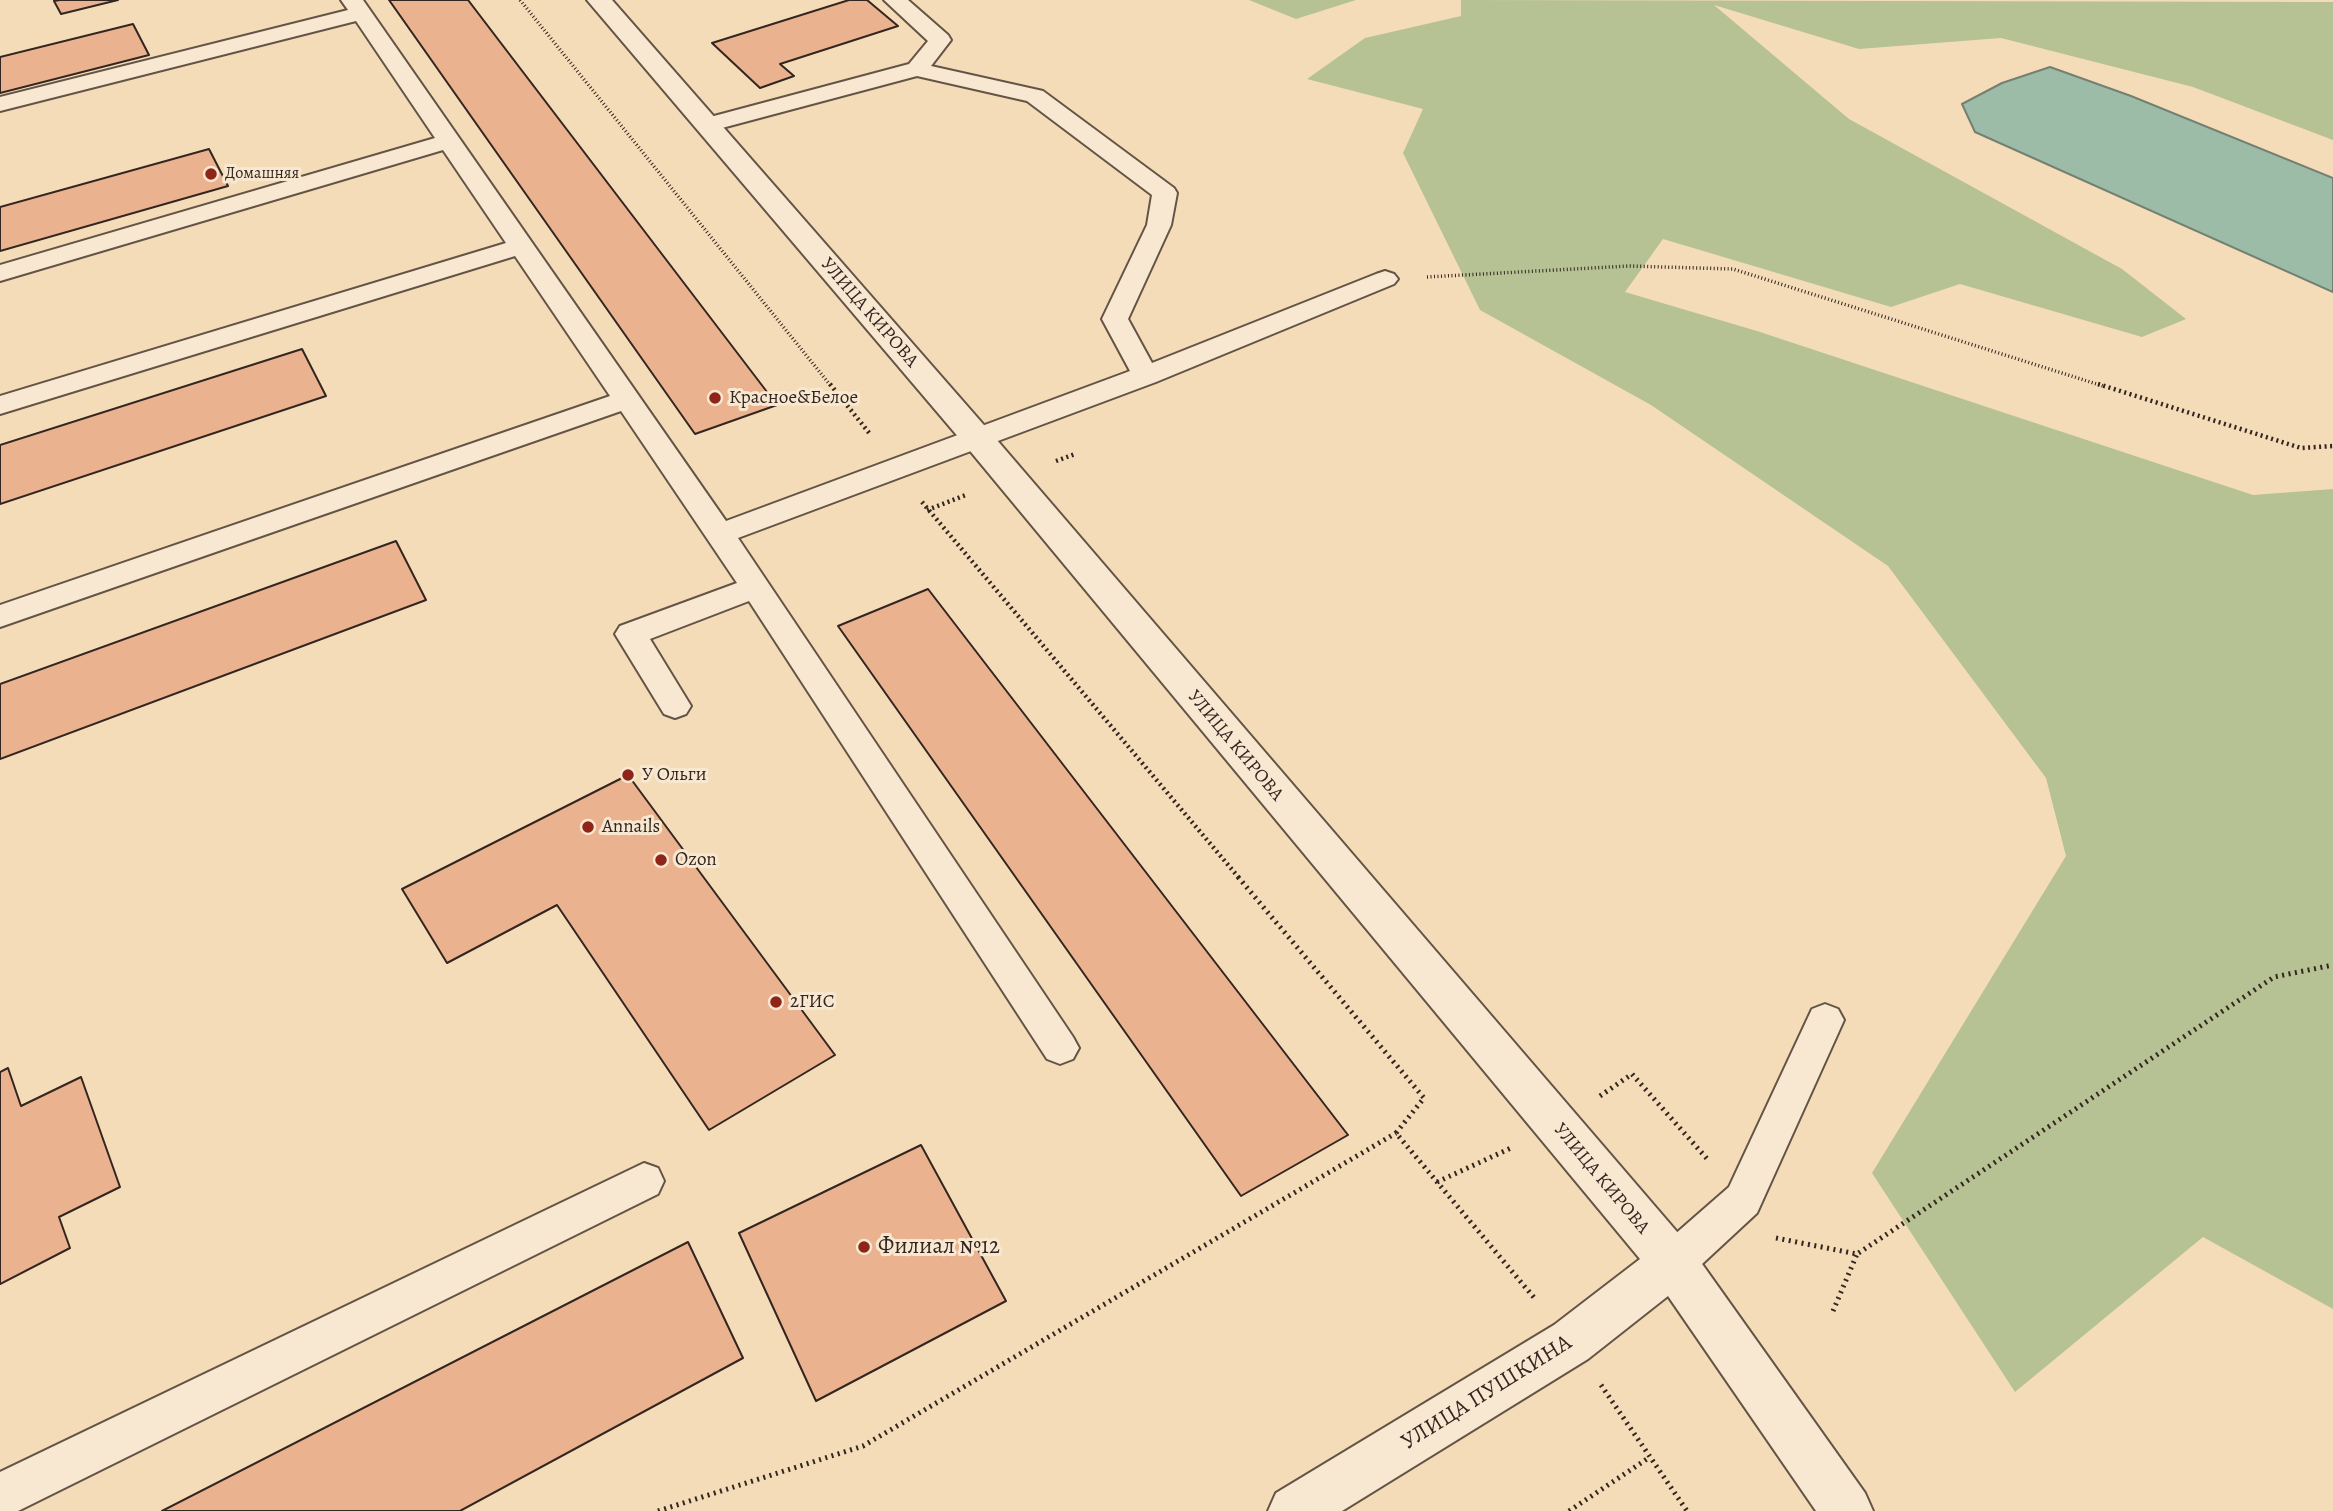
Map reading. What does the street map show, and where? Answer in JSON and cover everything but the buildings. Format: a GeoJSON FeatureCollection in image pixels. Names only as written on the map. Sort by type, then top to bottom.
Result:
{"type":"FeatureCollection","features":[{"type":"Feature","properties":{"kind":"street","name":"УЛИЦА КИРОВА"},"geometry":{"type":"LineString","coordinates":[[599,0],[978,439],[1672,1264],[1847,1511]]}},
{"type":"Feature","properties":{"kind":"street","name":"УЛИЦА ПУШКИНА"},"geometry":{"type":"LineString","coordinates":[[1294,1511],[1571,1342],[1672,1264]]}},
{"type":"Feature","properties":{"kind":"lane"},"geometry":{"type":"LineString","coordinates":[[895,0],[940,40],[917,69]]}},
{"type":"Feature","properties":{"kind":"lane"},"geometry":{"type":"LineString","coordinates":[[0,104],[356,6],[756,587],[1060,1048]]}},
{"type":"Feature","properties":{"kind":"lane"},"geometry":{"type":"LineString","coordinates":[[707,125],[917,69],[1035,96],[1165,193],[1159,225],[1115,319],[1146,376]]}},
{"type":"Feature","properties":{"kind":"lane"},"geometry":{"type":"LineString","coordinates":[[0,273],[449,141]]}},
{"type":"Feature","properties":{"kind":"lane"},"geometry":{"type":"LineString","coordinates":[[0,405],[522,246]]}},
{"type":"Feature","properties":{"kind":"lane"},"geometry":{"type":"LineString","coordinates":[[718,534],[900,471],[1146,376],[1385,279]]}},
{"type":"Feature","properties":{"kind":"lane"},"geometry":{"type":"LineString","coordinates":[[0,616],[629,400]]}},
{"type":"Feature","properties":{"kind":"lane"},"geometry":{"type":"LineString","coordinates":[[675,706],[631,634],[756,587]]}},
{"type":"Feature","properties":{"kind":"lane"},"geometry":{"type":"LineString","coordinates":[[1672,1264],[1743,1200],[1825,1020]]}},
{"type":"Feature","properties":{"kind":"lane"},"geometry":{"type":"LineString","coordinates":[[0,1496],[644,1181]]}},
{"type":"Feature","properties":{"kind":"path"},"geometry":{"type":"LineString","coordinates":[[520,0],[900,471],[927,510],[1423,1098],[1396,1133],[863,1446],[658,1511]]}},
{"type":"Feature","properties":{"kind":"path"},"geometry":{"type":"LineString","coordinates":[[1385,279],[1629,266],[1733,269],[2301,448],[2333,446]]}},
{"type":"Feature","properties":{"kind":"path"},"geometry":{"type":"LineString","coordinates":[[1833,1311],[1857,1254],[2274,977],[2333,965]]}},
{"type":"Feature","properties":{"kind":"path"},"geometry":{"type":"LineString","coordinates":[[1632,1073],[1743,1200],[1771,1237],[1857,1254]]}},
{"type":"Feature","properties":{"kind":"path"},"geometry":{"type":"LineString","coordinates":[[1396,1133],[1571,1342],[1687,1511]]}},
{"type":"Feature","properties":{"kind":"path"},"geometry":{"type":"LineString","coordinates":[[1569,1511],[1650,1457]]}},
{"type":"Feature","properties":{"kind":"shaded area"},"geometry":{"type":"Polygon","coordinates":[[[1249,0],[1356,0],[1296,19],[1249,0]]]}},
{"type":"Feature","properties":{"kind":"shaded area"},"geometry":{"type":"Polygon","coordinates":[[[1461,0],[2333,2],[2333,140],[2193,87],[2001,38],[1859,49],[1714,5],[1849,119],[2122,269],[2186,319],[2142,337],[1960,284],[1891,307],[1663,239],[1625,292],[1757,331],[2253,495],[2333,489],[2333,1309],[2203,1237],[2015,1392],[1872,1173],[2066,856],[2046,778],[1888,566],[1651,405],[1480,310],[1403,153],[1423,109],[1307,79],[1365,38],[1461,16],[1461,0]]]}},
{"type":"Feature","properties":{"kind":"shaded area"},"geometry":{"type":"Polygon","coordinates":[[[2050,67],[2131,96],[2333,178],[2333,292],[1975,132],[1962,104],[2002,83],[2050,67]]]}},
{"type":"Feature","properties":{"kind":"place","name":"Домашняя"},"geometry":{"type":"Point","coordinates":[211,174]}},
{"type":"Feature","properties":{"kind":"place","name":"Красное&Белое"},"geometry":{"type":"Point","coordinates":[715,398]}},
{"type":"Feature","properties":{"kind":"place","name":"У Ольги"},"geometry":{"type":"Point","coordinates":[628,775]}},
{"type":"Feature","properties":{"kind":"place","name":"Annails"},"geometry":{"type":"Point","coordinates":[588,827]}},
{"type":"Feature","properties":{"kind":"place","name":"Ozon"},"geometry":{"type":"Point","coordinates":[661,860]}},
{"type":"Feature","properties":{"kind":"place","name":"2ГИС"},"geometry":{"type":"Point","coordinates":[776,1002]}},
{"type":"Feature","properties":{"kind":"place","name":"Филиал №12"},"geometry":{"type":"Point","coordinates":[864,1247]}}]}
